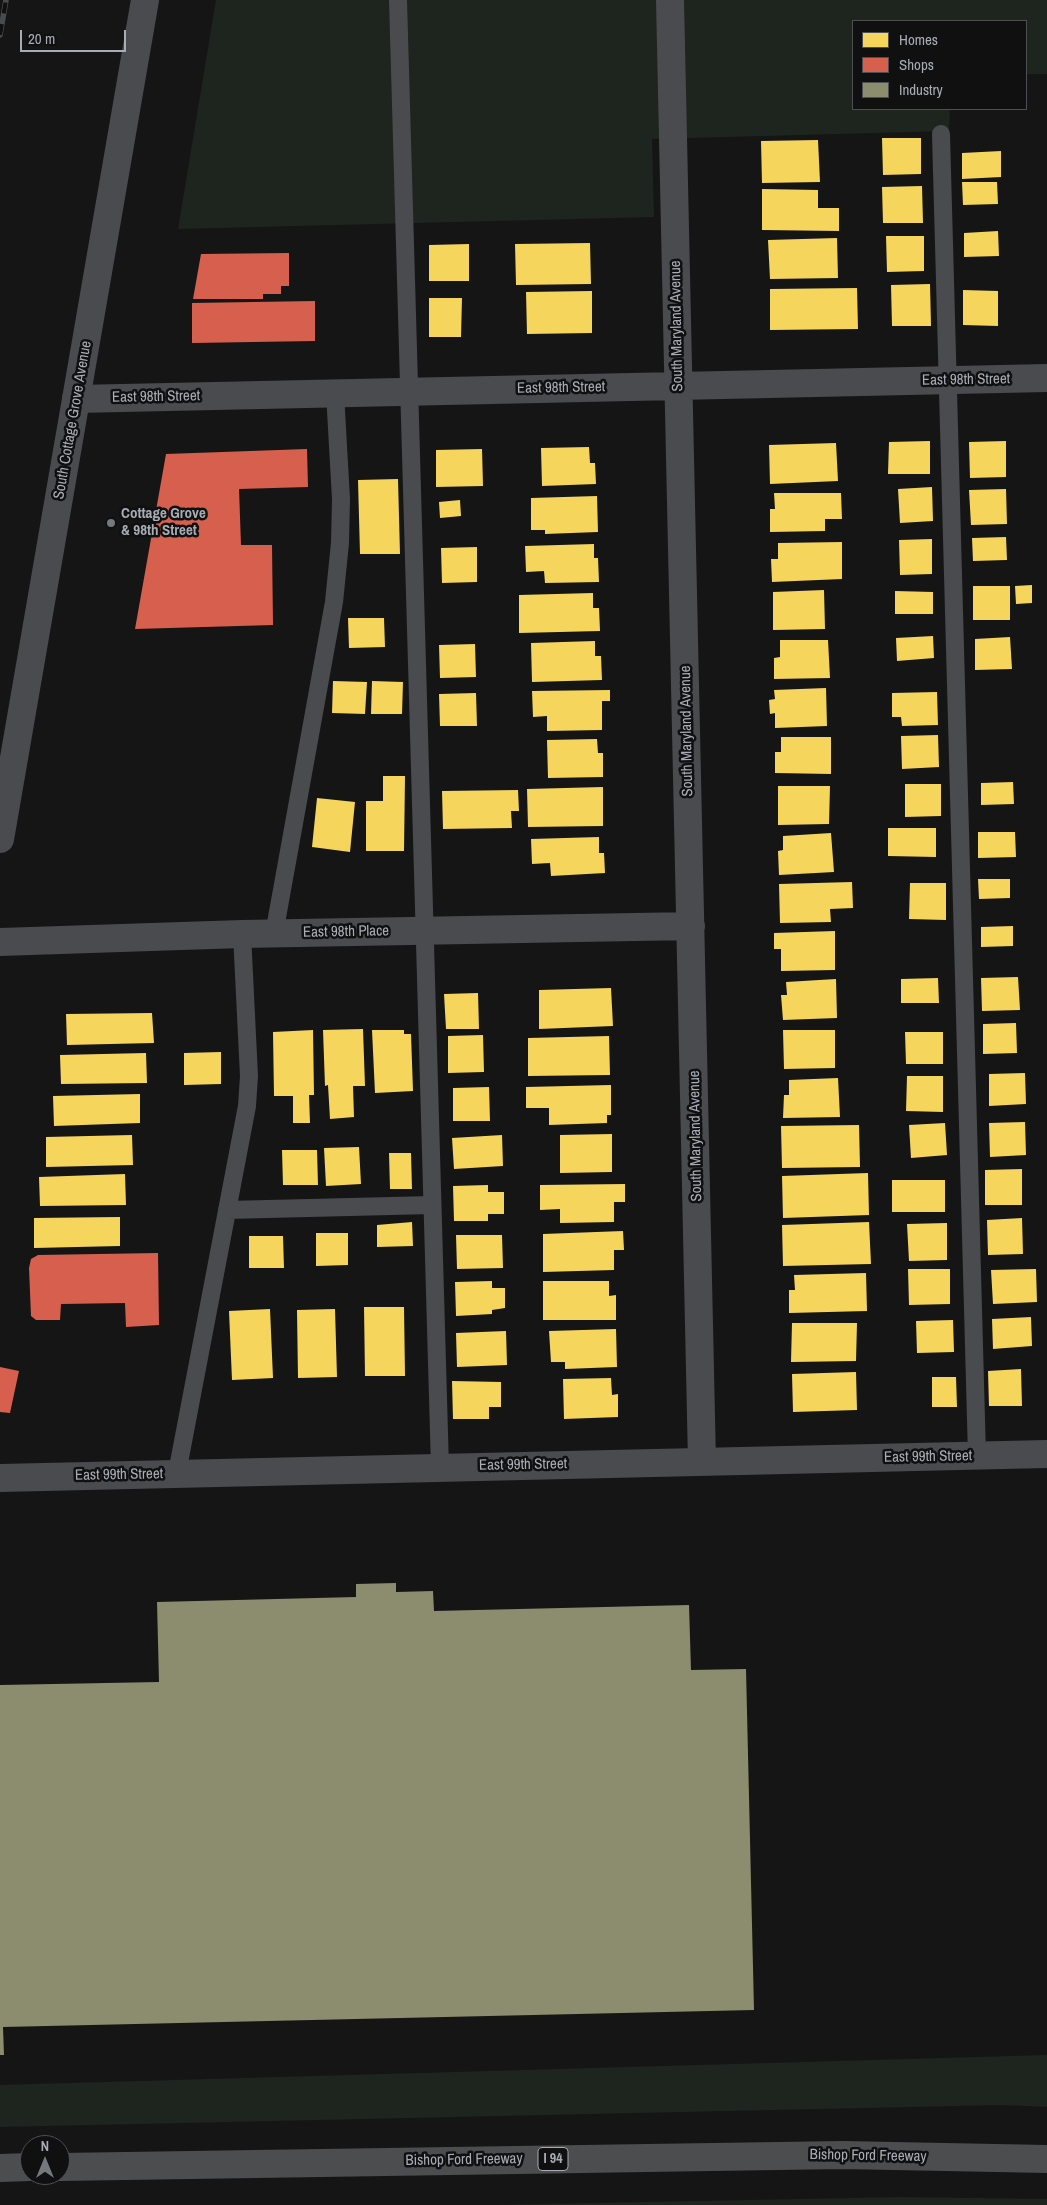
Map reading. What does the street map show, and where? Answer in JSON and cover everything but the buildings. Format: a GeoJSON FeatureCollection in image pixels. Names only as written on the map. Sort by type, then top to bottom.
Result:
{"type":"FeatureCollection","features":[{"type":"Feature","properties":{"kind":"highway","name":"Bishop Ford Freeway"},"geometry":{"type":"LineString","coordinates":[[70,2167],[843,2155],[1047,2160]]}},
{"type":"Feature","properties":{"kind":"highway"},"geometry":{"type":"LineString","coordinates":[[0,2168],[20,2167]]}},
{"type":"Feature","properties":{"kind":"street","name":"South Cottage Grove Avenue"},"geometry":{"type":"LineString","coordinates":[[0,839],[145,0]]}},
{"type":"Feature","properties":{"kind":"street","name":"South Maryland Avenue"},"geometry":{"type":"LineString","coordinates":[[670,0],[702,1461]]}},
{"type":"Feature","properties":{"kind":"street","name":"East 98th Street"},"geometry":{"type":"LineString","coordinates":[[76,399],[1047,378]]}},
{"type":"Feature","properties":{"kind":"street","name":"East 98th Place"},"geometry":{"type":"LineString","coordinates":[[0,942],[242,934],[691,926]]}},
{"type":"Feature","properties":{"kind":"street","name":"East 99th Street"},"geometry":{"type":"LineString","coordinates":[[0,1478],[1047,1454]]}},
{"type":"Feature","properties":{"kind":"lane"},"geometry":{"type":"LineString","coordinates":[[398,0],[440,1467]]}},
{"type":"Feature","properties":{"kind":"lane"},"geometry":{"type":"LineString","coordinates":[[942,134],[977,1456]]}},
{"type":"Feature","properties":{"kind":"lane"},"geometry":{"type":"LineString","coordinates":[[274,934],[334,602],[340,543],[341,499],[335,393]]}},
{"type":"Feature","properties":{"kind":"lane"},"geometry":{"type":"LineString","coordinates":[[177,1473],[247,1106],[250,1076],[242,934]]}},
{"type":"Feature","properties":{"kind":"lane"},"geometry":{"type":"LineString","coordinates":[[227,1210],[432,1205]]}},
{"type":"Feature","properties":{"kind":"shaded area"},"geometry":{"type":"Polygon","coordinates":[[[216,0],[1047,0],[1047,74],[1027,74],[1027,20],[852,20],[852,110],[950,110],[949,131],[652,139],[654,217],[178,229],[216,0]]]}},
{"type":"Feature","properties":{"kind":"shaded area"},"geometry":{"type":"Polygon","coordinates":[[[1047,2055],[1047,2107],[1001,2105],[0,2127],[0,2085],[1047,2055]]]}},
{"type":"Feature","properties":{"kind":"shaded area"},"geometry":{"type":"Polygon","coordinates":[[[902,2197],[1047,2199],[1047,2205],[491,2205],[902,2197]]]}},
{"type":"Feature","properties":{"kind":"railway"},"geometry":{"type":"LineString","coordinates":[[0,35],[6,0]]}},
{"type":"Feature","properties":{"kind":"place","name":"Cottage Grove & 98th Street"},"geometry":{"type":"Point","coordinates":[111,523]}}]}
